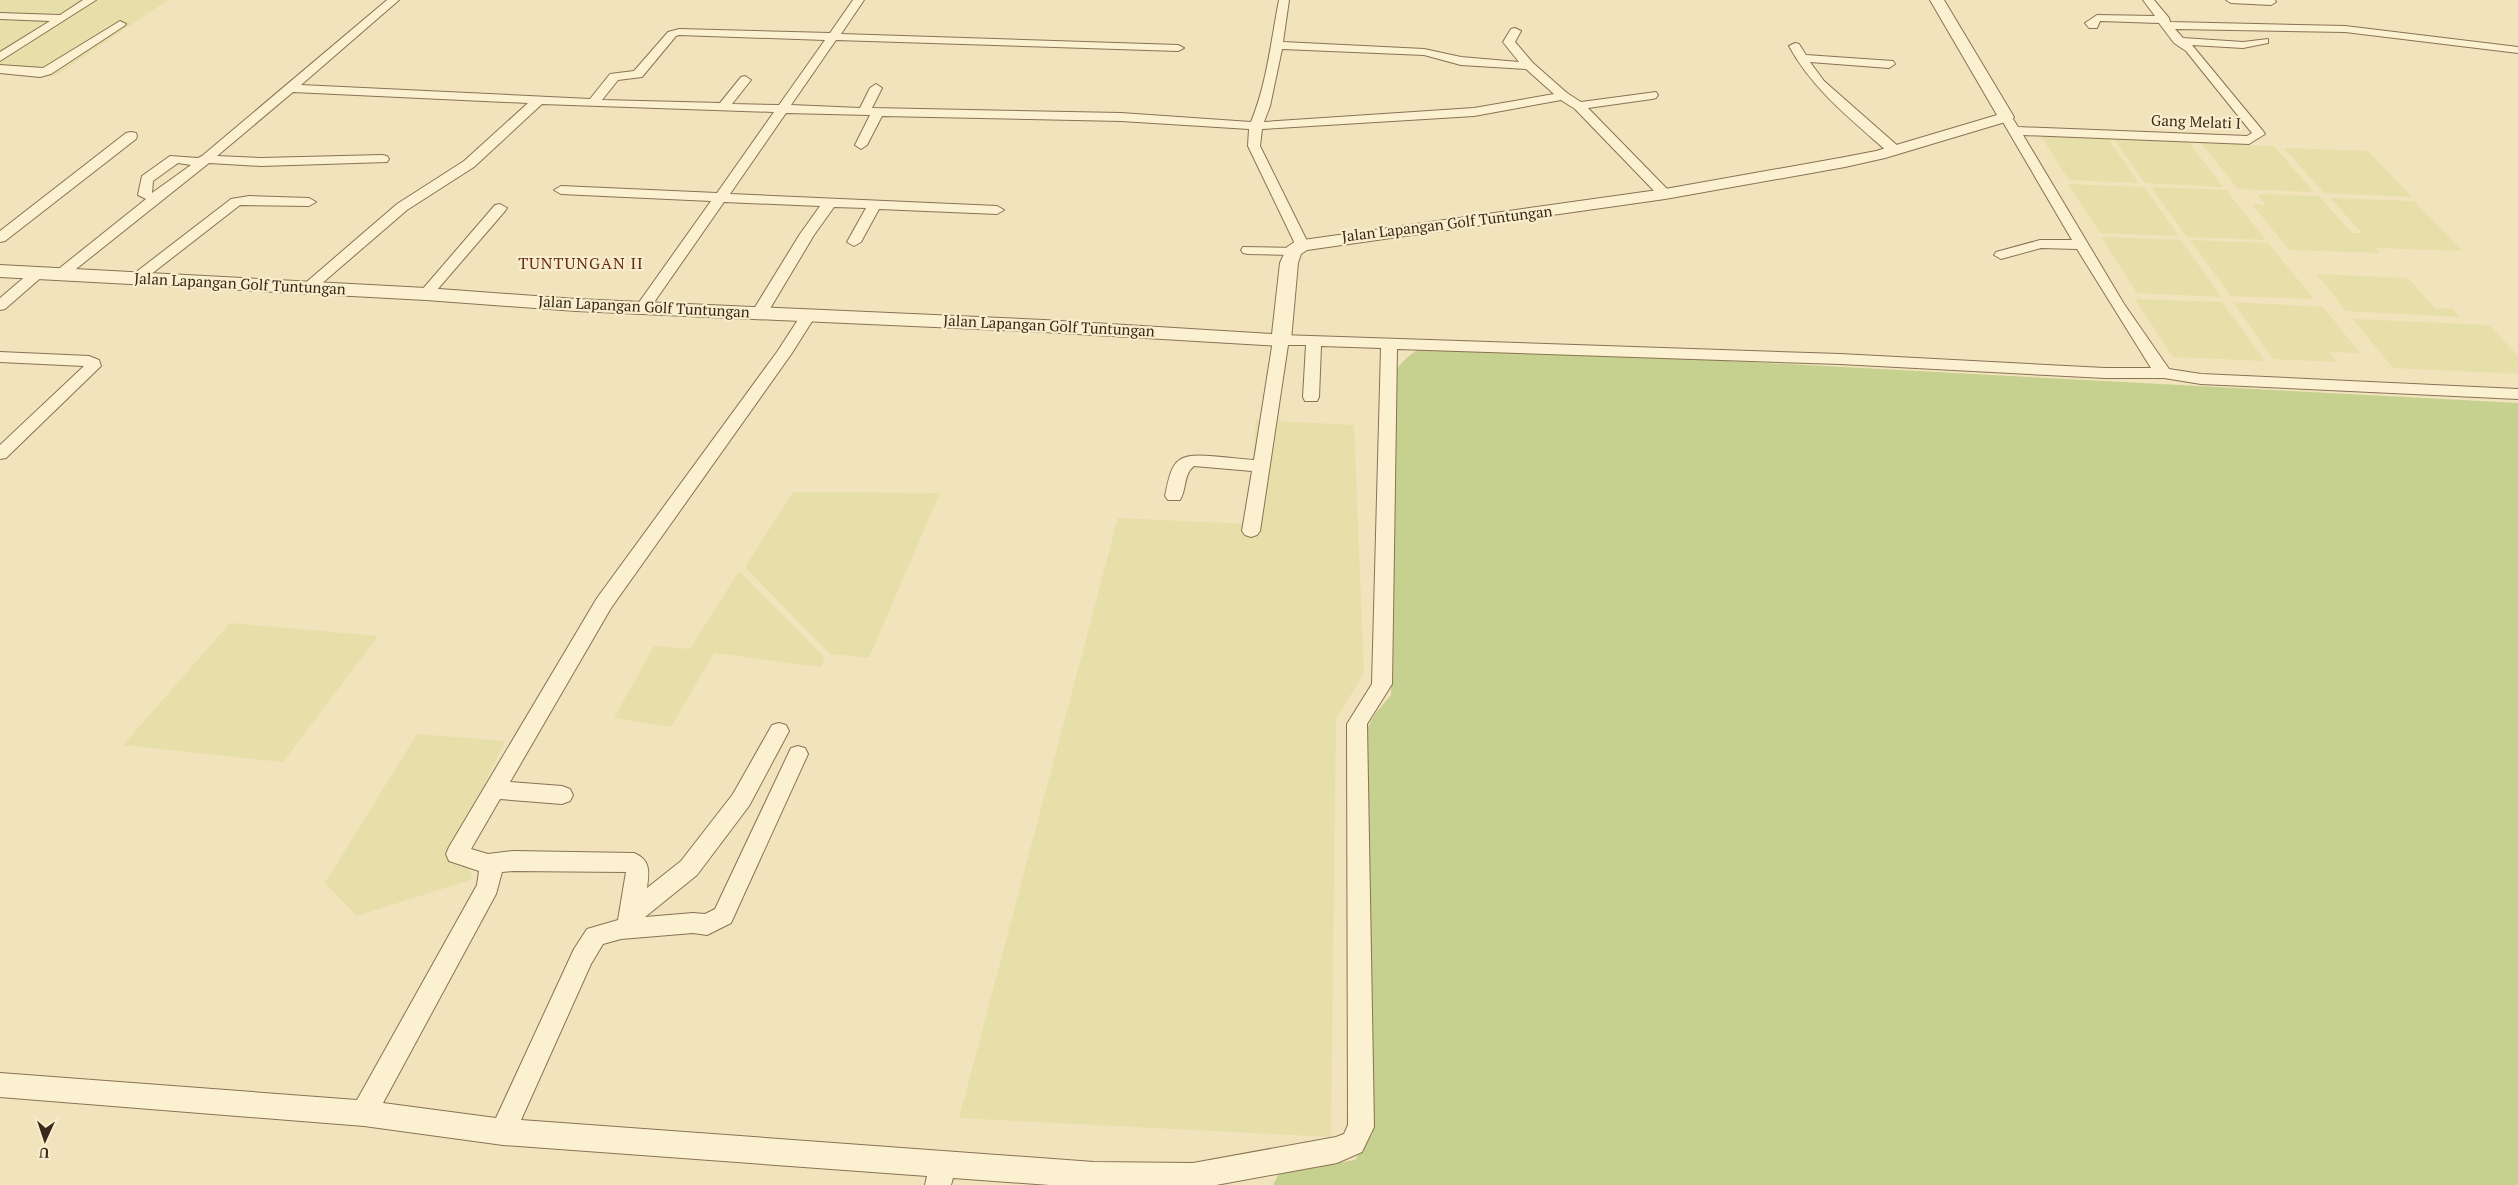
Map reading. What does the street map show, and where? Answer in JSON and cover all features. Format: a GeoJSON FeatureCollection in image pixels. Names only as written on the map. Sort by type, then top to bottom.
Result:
{"type":"FeatureCollection","features":[{"type":"Feature","properties":{"kind":"street"},"geometry":{"type":"LineString","coordinates":[[0,56],[91,0]]}},
{"type":"Feature","properties":{"kind":"street"},"geometry":{"type":"LineString","coordinates":[[61,274],[203,160],[394,0]]}},
{"type":"Feature","properties":{"kind":"street"},"geometry":{"type":"LineString","coordinates":[[643,308],[719,197],[785,108],[859,0]]}},
{"type":"Feature","properties":{"kind":"street"},"geometry":{"type":"LineString","coordinates":[[1284,0],[1277,45],[1264,106],[1256,126],[1254,146],[1297,248]]}},
{"type":"Feature","properties":{"kind":"street"},"geometry":{"type":"LineString","coordinates":[[1937,0],[2084,245],[2117,304],[2158,367],[2164,373]]}},
{"type":"Feature","properties":{"kind":"street","name":"Gang Melati I"},"geometry":{"type":"LineString","coordinates":[[2011,124],[2249,140],[2256,137],[2259,134],[2190,49],[2178,42],[2148,0]]}},
{"type":"Feature","properties":{"kind":"street"},"geometry":{"type":"LineString","coordinates":[[2231,0],[2271,2]]}},
{"type":"Feature","properties":{"kind":"street"},"geometry":{"type":"LineString","coordinates":[[2117,9],[2163,20]]}},
{"type":"Feature","properties":{"kind":"street"},"geometry":{"type":"LineString","coordinates":[[0,16],[62,18]]}},
{"type":"Feature","properties":{"kind":"street"},"geometry":{"type":"LineString","coordinates":[[2093,26],[2091,22],[2097,18],[2345,29],[2518,50]]}},
{"type":"Feature","properties":{"kind":"street"},"geometry":{"type":"LineString","coordinates":[[0,69],[40,73],[47,71],[120,24]]}},
{"type":"Feature","properties":{"kind":"street"},"geometry":{"type":"LineString","coordinates":[[1515,31],[1509,42],[1529,66],[1564,96],[1579,106],[1665,194]]}},
{"type":"Feature","properties":{"kind":"street"},"geometry":{"type":"LineString","coordinates":[[593,103],[617,75],[638,74],[675,32],[1178,48]]}},
{"type":"Feature","properties":{"kind":"street"},"geometry":{"type":"LineString","coordinates":[[2178,42],[2243,45],[2264,41]]}},
{"type":"Feature","properties":{"kind":"street"},"geometry":{"type":"LineString","coordinates":[[1277,45],[1424,52],[1461,61],[1529,66]]}},
{"type":"Feature","properties":{"kind":"street"},"geometry":{"type":"LineString","coordinates":[[1795,46],[1801,58],[1820,84],[1894,150]]}},
{"type":"Feature","properties":{"kind":"street"},"geometry":{"type":"LineString","coordinates":[[1801,58],[1889,64]]}},
{"type":"Feature","properties":{"kind":"street"},"geometry":{"type":"LineString","coordinates":[[724,106],[745,80]]}},
{"type":"Feature","properties":{"kind":"street"},"geometry":{"type":"LineString","coordinates":[[289,88],[593,103],[864,112],[1112,117],[1256,126],[1474,112],[1564,96]]}},
{"type":"Feature","properties":{"kind":"street"},"geometry":{"type":"LineString","coordinates":[[864,112],[876,88]]}},
{"type":"Feature","properties":{"kind":"street"},"geometry":{"type":"LineString","coordinates":[[1579,106],[1652,95]]}},
{"type":"Feature","properties":{"kind":"street"},"geometry":{"type":"LineString","coordinates":[[308,288],[402,208],[468,164],[540,100]]}},
{"type":"Feature","properties":{"kind":"street"},"geometry":{"type":"LineString","coordinates":[[861,145],[878,112]]}},
{"type":"Feature","properties":{"kind":"street","name":"Jalan Lapangan Golf Tuntungan"},"geometry":{"type":"LineString","coordinates":[[1297,248],[1665,194],[1845,162],[2011,124]]}},
{"type":"Feature","properties":{"kind":"street"},"geometry":{"type":"LineString","coordinates":[[0,238],[131,136]]}},
{"type":"Feature","properties":{"kind":"street"},"geometry":{"type":"LineString","coordinates":[[156,198],[145,195],[147,179],[175,159],[261,162],[382,159]]}},
{"type":"Feature","properties":{"kind":"street"},"geometry":{"type":"LineString","coordinates":[[561,190],[998,210]]}},
{"type":"Feature","properties":{"kind":"street"},"geometry":{"type":"LineString","coordinates":[[136,279],[236,202],[249,200],[309,202]]}},
{"type":"Feature","properties":{"kind":"street"},"geometry":{"type":"LineString","coordinates":[[760,312],[830,202]]}},
{"type":"Feature","properties":{"kind":"street"},"geometry":{"type":"LineString","coordinates":[[854,242],[875,204]]}},
{"type":"Feature","properties":{"kind":"street"},"geometry":{"type":"LineString","coordinates":[[426,294],[500,208]]}},
{"type":"Feature","properties":{"kind":"street"},"geometry":{"type":"LineString","coordinates":[[2001,255],[2040,244],[2084,245]]}},
{"type":"Feature","properties":{"kind":"street"},"geometry":{"type":"LineString","coordinates":[[1248,250],[1297,248]]}},
{"type":"Feature","properties":{"kind":"street"},"geometry":{"type":"LineString","coordinates":[[1250,531],[1281,340],[1289,263],[1297,248]]}},
{"type":"Feature","properties":{"kind":"street"},"geometry":{"type":"LineString","coordinates":[[0,306],[39,272]]}},
{"type":"Feature","properties":{"kind":"street","name":"Jalan Lapangan Golf Tuntungan"},"geometry":{"type":"LineString","coordinates":[[6,273],[39,272],[643,308],[808,314],[1281,340]]}},
{"type":"Feature","properties":{"kind":"street"},"geometry":{"type":"LineString","coordinates":[[625,922],[636,888],[638,868],[634,863],[513,861],[488,864],[457,854],[604,603],[784,354],[808,314]]}},
{"type":"Feature","properties":{"kind":"street"},"geometry":{"type":"LineString","coordinates":[[1281,340],[1830,358],[2105,373],[2164,373],[2201,379],[2518,394]]}},
{"type":"Feature","properties":{"kind":"street"},"geometry":{"type":"LineString","coordinates":[[1311,397],[1314,341]]}},
{"type":"Feature","properties":{"kind":"street"},"geometry":{"type":"LineString","coordinates":[[0,1085],[364,1114],[503,1132],[940,1174],[1193,1176],[1337,1150],[1353,1143],[1361,1127],[1357,724],[1382,684],[1389,344]]}},
{"type":"Feature","properties":{"kind":"street"},"geometry":{"type":"LineString","coordinates":[[0,357],[88,360],[93,363],[93,366],[0,454]]}},
{"type":"Feature","properties":{"kind":"street"},"geometry":{"type":"LineString","coordinates":[[1174,496],[1183,464],[1191,460],[1260,466]]}},
{"type":"Feature","properties":{"kind":"street"},"geometry":{"type":"LineString","coordinates":[[503,1132],[582,957],[595,936],[625,922],[689,868],[742,800],[778,732]]}},
{"type":"Feature","properties":{"kind":"street"},"geometry":{"type":"LineString","coordinates":[[625,922],[707,925],[723,916],[798,754]]}},
{"type":"Feature","properties":{"kind":"street"},"geometry":{"type":"LineString","coordinates":[[495,790],[562,795]]}},
{"type":"Feature","properties":{"kind":"street"},"geometry":{"type":"LineString","coordinates":[[364,1114],[488,887],[491,872],[488,864]]}},
{"type":"Feature","properties":{"kind":"shaded area"},"geometry":{"type":"Polygon","coordinates":[[[0,0],[168,0],[55,76],[0,74],[0,0]]]}},
{"type":"Feature","properties":{"kind":"shaded area"},"geometry":{"type":"Polygon","coordinates":[[[2040,135],[2107,137],[2139,183],[2069,180],[2040,135]]]}},
{"type":"Feature","properties":{"kind":"shaded area"},"geometry":{"type":"Polygon","coordinates":[[[2112,137],[2187,140],[2223,187],[2145,183],[2112,137]]]}},
{"type":"Feature","properties":{"kind":"shaded area"},"geometry":{"type":"Polygon","coordinates":[[[2201,143],[2274,146],[2314,192],[2238,189],[2201,143]]]}},
{"type":"Feature","properties":{"kind":"shaded area"},"geometry":{"type":"Polygon","coordinates":[[[2284,148],[2368,151],[2412,197],[2324,193],[2284,148]]]}},
{"type":"Feature","properties":{"kind":"shaded area"},"geometry":{"type":"Polygon","coordinates":[[[2068,184],[2144,187],[2179,236],[2100,233],[2068,184]]]}},
{"type":"Feature","properties":{"kind":"shaded area"},"geometry":{"type":"Polygon","coordinates":[[[2151,187],[2226,190],[2266,240],[2187,237],[2151,187]]]}},
{"type":"Feature","properties":{"kind":"shaded area"},"geometry":{"type":"Polygon","coordinates":[[[2257,194],[2319,196],[2352,233],[2362,233],[2330,198],[2414,201],[2463,251],[2376,248],[2380,253],[2289,250],[2252,204],[2266,205],[2257,194]]]}},
{"type":"Feature","properties":{"kind":"shaded area"},"geometry":{"type":"Polygon","coordinates":[[[2101,237],[2181,240],[2221,297],[2137,293],[2101,237]]]}},
{"type":"Feature","properties":{"kind":"shaded area"},"geometry":{"type":"Polygon","coordinates":[[[2190,240],[2268,243],[2314,299],[2231,296],[2190,240]]]}},
{"type":"Feature","properties":{"kind":"shaded area"},"geometry":{"type":"Polygon","coordinates":[[[2317,274],[2408,278],[2435,308],[2453,309],[2460,317],[2346,311],[2317,274]]]}},
{"type":"Feature","properties":{"kind":"shaded area"},"geometry":{"type":"Polygon","coordinates":[[[2135,299],[2222,302],[2265,361],[2173,357],[2135,299]]]}},
{"type":"Feature","properties":{"kind":"shaded area"},"geometry":{"type":"Polygon","coordinates":[[[2233,302],[2323,307],[2360,353],[2330,352],[2337,362],[2273,359],[2233,302]]]}},
{"type":"Feature","properties":{"kind":"shaded area"},"geometry":{"type":"Polygon","coordinates":[[[2353,319],[2489,325],[2518,356],[2518,374],[2393,368],[2353,319]]]}},
{"type":"Feature","properties":{"kind":"shaded area"},"geometry":{"type":"Polygon","coordinates":[[[1256,420],[1354,425],[1364,673],[1336,719],[1331,1137],[959,1118],[1118,518],[1248,524],[1256,420]]]}},
{"type":"Feature","properties":{"kind":"shaded area"},"geometry":{"type":"Polygon","coordinates":[[[793,492],[940,493],[869,658],[830,654],[745,567],[793,492]]]}},
{"type":"Feature","properties":{"kind":"shaded area"},"geometry":{"type":"Polygon","coordinates":[[[739,571],[825,658],[821,667],[714,653],[671,727],[614,718],[654,646],[690,649],[739,571]]]}},
{"type":"Feature","properties":{"kind":"shaded area"},"geometry":{"type":"Polygon","coordinates":[[[230,623],[378,636],[283,762],[123,745],[230,623]]]}},
{"type":"Feature","properties":{"kind":"shaded area"},"geometry":{"type":"Polygon","coordinates":[[[417,734],[505,741],[450,856],[467,865],[473,879],[357,916],[325,883],[417,734]]]}},
{"type":"Feature","properties":{"kind":"green space"},"geometry":{"type":"Polygon","coordinates":[[[1428,345],[2518,403],[2518,1185],[1273,1185],[1279,1174],[1355,1160],[1373,1133],[1365,732],[1375,714],[1391,695],[1391,378],[1406,358],[1428,345]]]}},
{"type":"Feature","properties":{"kind":"district","name":"TUNTUNGAN II"},"geometry":{"type":"Point","coordinates":[581,263]}}]}
